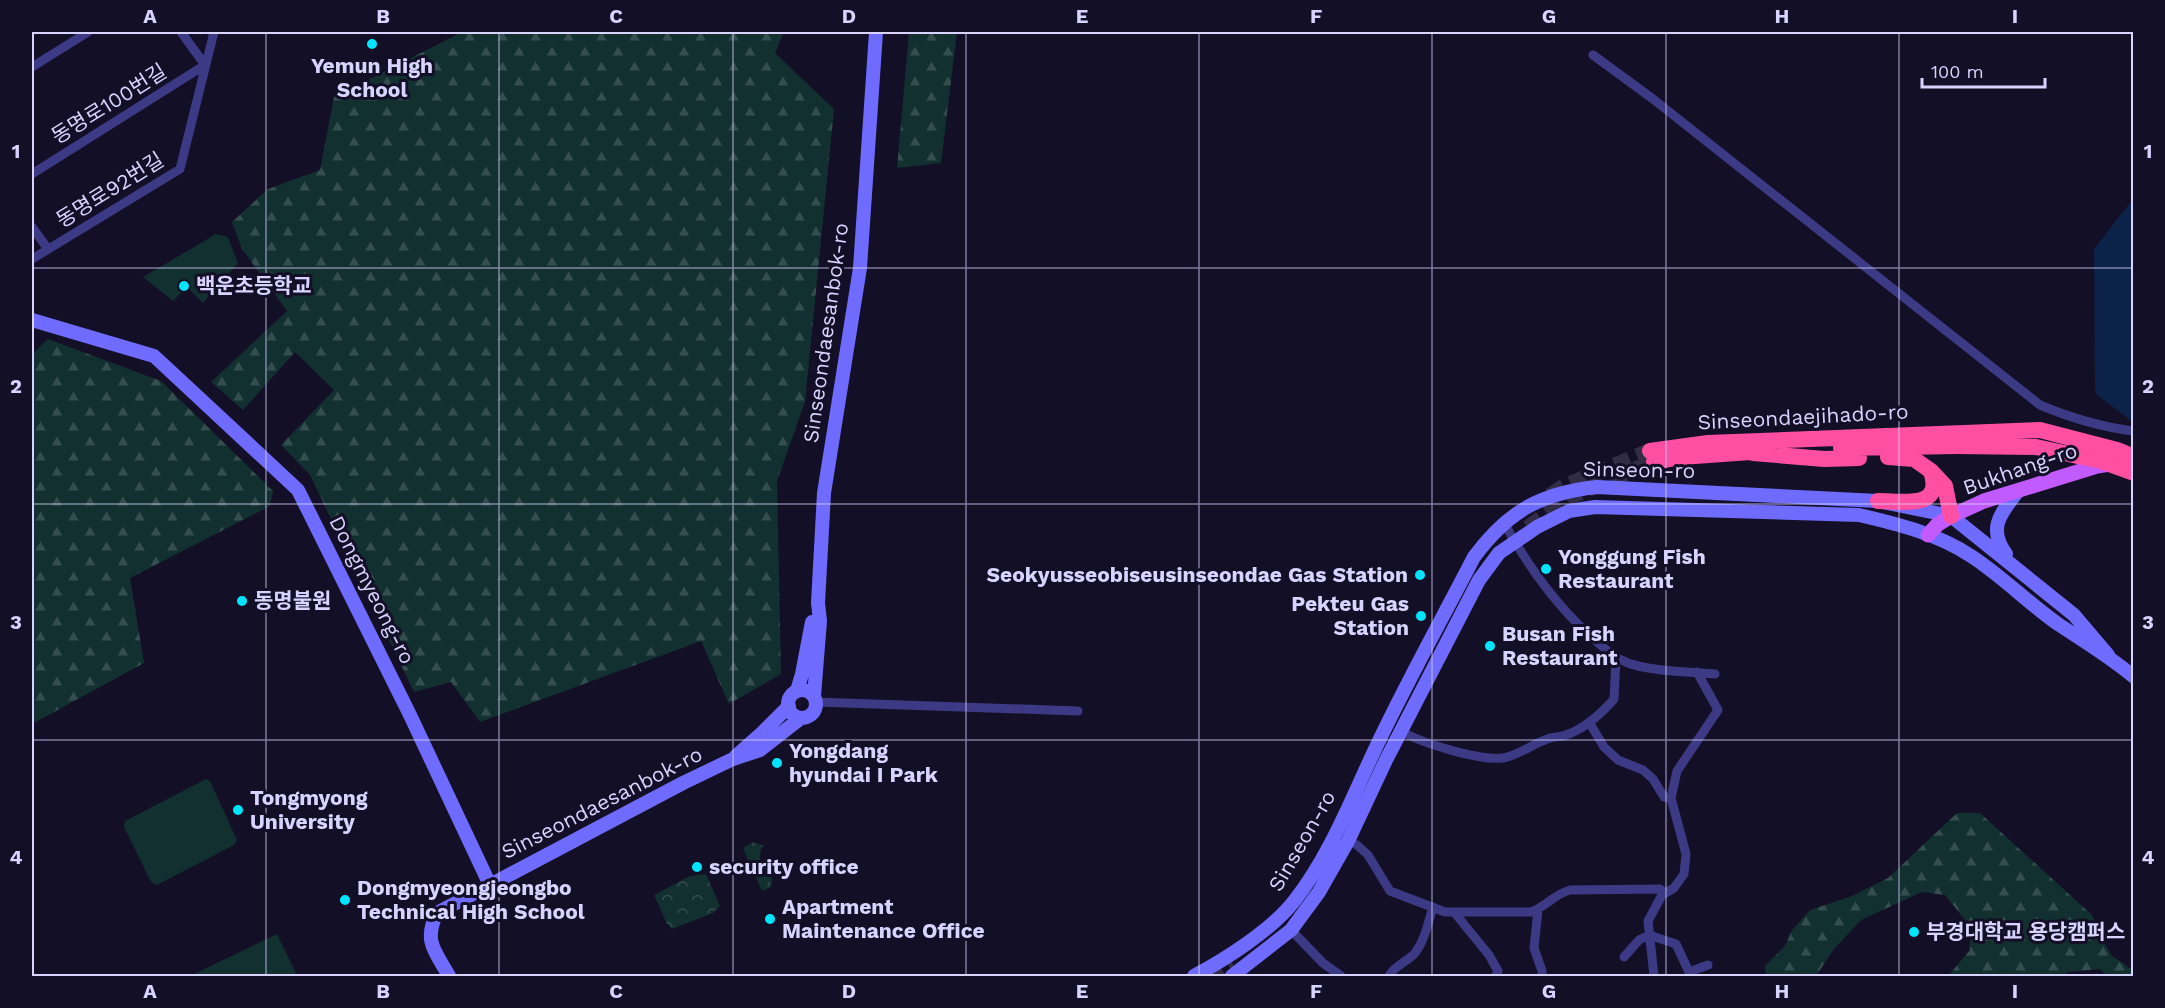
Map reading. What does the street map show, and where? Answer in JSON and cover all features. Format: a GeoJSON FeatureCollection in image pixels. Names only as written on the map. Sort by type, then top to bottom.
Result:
{"type":"FeatureCollection","features":[{"type":"Feature","properties":{"kind":"highway"},"geometry":{"type":"LineString","coordinates":[[1957,439],[2040,430],[2117,450],[2133,457]]}},
{"type":"Feature","properties":{"kind":"highway","name":"Sinseondaejihado-ro"},"geometry":{"type":"LineString","coordinates":[[1957,439],[1844,448],[1652,457],[1708,443],[1957,439]]}},
{"type":"Feature","properties":{"kind":"highway"},"geometry":{"type":"LineString","coordinates":[[1957,439],[2036,447],[2102,461],[2133,473]]}},
{"type":"Feature","properties":{"kind":"highway"},"geometry":{"type":"LineString","coordinates":[[1749,452],[1824,459],[1901,457],[1914,459],[1931,471],[1945,486],[1951,516]]}},
{"type":"Feature","properties":{"kind":"highway"},"geometry":{"type":"LineString","coordinates":[[1878,501],[1926,499],[1932,494],[1935,483],[1931,471]]}},
{"type":"Feature","properties":{"kind":"main road","name":"Sinseondaesanbok-ro"},"geometry":{"type":"LineString","coordinates":[[490,885],[683,783],[733,759],[760,750],[801,718],[813,714],[820,621],[818,603],[824,493],[860,268],[876,32]]}},
{"type":"Feature","properties":{"kind":"main road","name":"Dongmyeong-ro"},"geometry":{"type":"LineString","coordinates":[[32,320],[154,356],[298,490],[405,704],[490,885]]}},
{"type":"Feature","properties":{"kind":"main road","name":"Bukhang-ro"},"geometry":{"type":"LineString","coordinates":[[1928,535],[1951,516],[1984,501],[2097,466],[2133,464]]}},
{"type":"Feature","properties":{"kind":"main road","name":"Sinseon-ro"},"geometry":{"type":"LineString","coordinates":[[1194,976],[1212,967],[1280,918],[1296,899],[1330,844],[1392,714],[1474,557],[1504,523],[1534,501],[1568,491],[1597,487],[1878,501],[1951,516],[2074,615],[2108,655],[2133,677]]}},
{"type":"Feature","properties":{"kind":"main road"},"geometry":{"type":"LineString","coordinates":[[2014,566],[1999,544],[1996,533],[2004,509],[2018,490]]}},
{"type":"Feature","properties":{"kind":"main road","name":"Sinseon-ro"},"geometry":{"type":"LineString","coordinates":[[1232,976],[1292,930],[1309,908],[1348,841],[1401,731],[1479,580],[1499,553],[1537,527],[1569,511],[1595,507],[1859,515],[1900,525],[1928,535],[1973,557],[2058,624],[2108,655]]}},
{"type":"Feature","properties":{"kind":"main road","name":"Sinseondaesanbok-ro"},"geometry":{"type":"LineString","coordinates":[[733,759],[789,706],[789,700],[797,691],[818,603]]}},
{"type":"Feature","properties":{"kind":"main road"},"geometry":{"type":"LineString","coordinates":[[797,691],[810,692],[815,699]]}},
{"type":"Feature","properties":{"kind":"main road"},"geometry":{"type":"LineString","coordinates":[[789,706],[791,712],[801,718]]}},
{"type":"Feature","properties":{"kind":"main road"},"geometry":{"type":"LineString","coordinates":[[449,976],[430,942],[430,926],[437,913],[490,885]]}},
{"type":"Feature","properties":{"kind":"main road"},"geometry":{"type":"LineString","coordinates":[[1296,899],[1309,908]]}},
{"type":"Feature","properties":{"kind":"street"},"geometry":{"type":"LineString","coordinates":[[32,67],[88,32]]}},
{"type":"Feature","properties":{"kind":"street"},"geometry":{"type":"LineString","coordinates":[[181,32],[205,65]]}},
{"type":"Feature","properties":{"kind":"street","name":"동명로92번길"},"geometry":{"type":"LineString","coordinates":[[32,259],[180,169],[214,32]]}},
{"type":"Feature","properties":{"kind":"street"},"geometry":{"type":"LineString","coordinates":[[1593,54],[2040,405],[2107,428],[2133,431]]}},
{"type":"Feature","properties":{"kind":"street","name":"동명로100번길"},"geometry":{"type":"LineString","coordinates":[[32,174],[205,65]]}},
{"type":"Feature","properties":{"kind":"street"},"geometry":{"type":"LineString","coordinates":[[32,227],[48,249]]}},
{"type":"Feature","properties":{"kind":"street"},"geometry":{"type":"LineString","coordinates":[[1504,523],[1514,543],[1559,604],[1578,625],[1616,658],[1631,665],[1715,674]]}},
{"type":"Feature","properties":{"kind":"street"},"geometry":{"type":"LineString","coordinates":[[1401,731],[1436,746],[1503,758],[1546,739],[1565,735],[1589,722],[1614,699],[1616,658]]}},
{"type":"Feature","properties":{"kind":"street"},"geometry":{"type":"LineString","coordinates":[[1654,976],[1648,921],[1665,893],[1674,888],[1684,874],[1686,854],[1671,798],[1677,771],[1718,710],[1697,672]]}},
{"type":"Feature","properties":{"kind":"street"},"geometry":{"type":"LineString","coordinates":[[815,699],[1078,711]]}},
{"type":"Feature","properties":{"kind":"street"},"geometry":{"type":"LineString","coordinates":[[1589,722],[1604,747],[1618,760],[1635,766],[1653,779],[1664,797],[1671,798]]}},
{"type":"Feature","properties":{"kind":"street"},"geometry":{"type":"LineString","coordinates":[[1348,841],[1357,845],[1368,855],[1390,891],[1445,912],[1531,912],[1538,910],[1558,893],[1570,890],[1660,889],[1665,893]]}},
{"type":"Feature","properties":{"kind":"street"},"geometry":{"type":"LineString","coordinates":[[1389,976],[1416,952],[1423,940],[1433,907]]}},
{"type":"Feature","properties":{"kind":"street"},"geometry":{"type":"LineString","coordinates":[[1538,910],[1534,948],[1542,976]]}},
{"type":"Feature","properties":{"kind":"street"},"geometry":{"type":"LineString","coordinates":[[1454,912],[1489,955],[1498,971],[1496,976]]}},
{"type":"Feature","properties":{"kind":"street"},"geometry":{"type":"LineString","coordinates":[[1292,930],[1323,963],[1341,976]]}},
{"type":"Feature","properties":{"kind":"street"},"geometry":{"type":"LineString","coordinates":[[1624,957],[1639,940],[1649,935],[1676,944],[1689,972],[1708,965]]}},
{"type":"Feature","properties":{"kind":"green space"},"geometry":{"type":"Polygon","coordinates":[[[462,32],[784,32],[775,53],[834,109],[805,402],[777,481],[781,674],[729,704],[701,641],[480,722],[451,682],[414,692],[310,475],[281,445],[334,390],[295,352],[243,410],[211,382],[287,311],[242,249],[232,222],[268,189],[320,170],[334,97],[462,32]]]}},
{"type":"Feature","properties":{"kind":"green space"},"geometry":{"type":"Polygon","coordinates":[[[909,32],[957,32],[941,163],[897,168],[909,32]]]}},
{"type":"Feature","properties":{"kind":"green space"},"geometry":{"type":"Polygon","coordinates":[[[216,234],[228,237],[238,263],[203,303],[187,287],[173,301],[143,277],[216,234]]]}},
{"type":"Feature","properties":{"kind":"green space"},"geometry":{"type":"Polygon","coordinates":[[[48,339],[161,381],[273,491],[270,506],[130,578],[144,663],[32,724],[32,354],[48,339]]]}},
{"type":"Feature","properties":{"kind":"green space"},"geometry":{"type":"Polygon","coordinates":[[[206,779],[210,781],[237,840],[234,845],[157,885],[151,882],[124,827],[125,821],[206,779]]]}},
{"type":"Feature","properties":{"kind":"green space"},"geometry":{"type":"Polygon","coordinates":[[[1957,813],[1980,813],[2092,915],[2112,956],[2133,970],[2133,976],[2107,976],[2100,969],[2068,972],[2063,976],[1948,976],[1970,950],[1973,930],[1945,895],[1922,892],[1861,920],[1834,949],[1816,976],[1766,976],[1765,966],[1785,946],[1792,930],[1810,910],[1852,896],[1888,878],[1957,813]]]}},
{"type":"Feature","properties":{"kind":"green space"},"geometry":{"type":"Polygon","coordinates":[[[753,842],[764,846],[761,849],[760,861],[763,867],[772,874],[771,887],[762,891],[743,848],[753,842]]]}},
{"type":"Feature","properties":{"kind":"green space"},"geometry":{"type":"Polygon","coordinates":[[[706,874],[720,906],[713,913],[672,929],[667,924],[654,895],[690,876],[706,874]]]}},
{"type":"Feature","properties":{"kind":"green space"},"geometry":{"type":"Polygon","coordinates":[[[277,934],[297,975],[190,976],[277,934]]]}},
{"type":"Feature","properties":{"kind":"water"},"geometry":{"type":"Polygon","coordinates":[[[2133,199],[2134,422],[2097,395],[2095,390],[2094,249],[2133,199]]]}},
{"type":"Feature","properties":{"kind":"tunnel"},"geometry":{"type":"LineString","coordinates":[[1550,496],[1563,487],[1650,451]]}},
{"type":"Feature","properties":{"kind":"tunnel"},"geometry":{"type":"LineString","coordinates":[[1528,528],[1571,496],[1654,462]]}},
{"type":"Feature","properties":{"kind":"tunnel"},"geometry":{"type":"LineString","coordinates":[[1207,976],[1231,961]]}},
{"type":"Feature","properties":{"kind":"place","name":"Yemun High School"},"geometry":{"type":"Point","coordinates":[372,44]}},
{"type":"Feature","properties":{"kind":"place","name":"백운초등학교"},"geometry":{"type":"Point","coordinates":[184,286]}},
{"type":"Feature","properties":{"kind":"place","name":"Yonggung Fish Restaurant"},"geometry":{"type":"Point","coordinates":[1546,569]}},
{"type":"Feature","properties":{"kind":"place","name":"Seokyusseobiseusinseondae Gas Station"},"geometry":{"type":"Point","coordinates":[1420,575]}},
{"type":"Feature","properties":{"kind":"place","name":"동명불원"},"geometry":{"type":"Point","coordinates":[242,601]}},
{"type":"Feature","properties":{"kind":"place","name":"Pekteu Gas Station"},"geometry":{"type":"Point","coordinates":[1421,616]}},
{"type":"Feature","properties":{"kind":"place","name":"Busan Fish Restaurant"},"geometry":{"type":"Point","coordinates":[1490,646]}},
{"type":"Feature","properties":{"kind":"place","name":"Yongdang hyundai I Park"},"geometry":{"type":"Point","coordinates":[777,763]}},
{"type":"Feature","properties":{"kind":"place","name":"Tongmyong University"},"geometry":{"type":"Point","coordinates":[238,810]}},
{"type":"Feature","properties":{"kind":"place","name":"security office"},"geometry":{"type":"Point","coordinates":[697,867]}},
{"type":"Feature","properties":{"kind":"place","name":"Dongmyeongjeongbo Technical High School"},"geometry":{"type":"Point","coordinates":[345,900]}},
{"type":"Feature","properties":{"kind":"place","name":"Apartment Maintenance Office"},"geometry":{"type":"Point","coordinates":[770,919]}},
{"type":"Feature","properties":{"kind":"place","name":"부경대학교 용당캠퍼스"},"geometry":{"type":"Point","coordinates":[1914,932]}}]}
